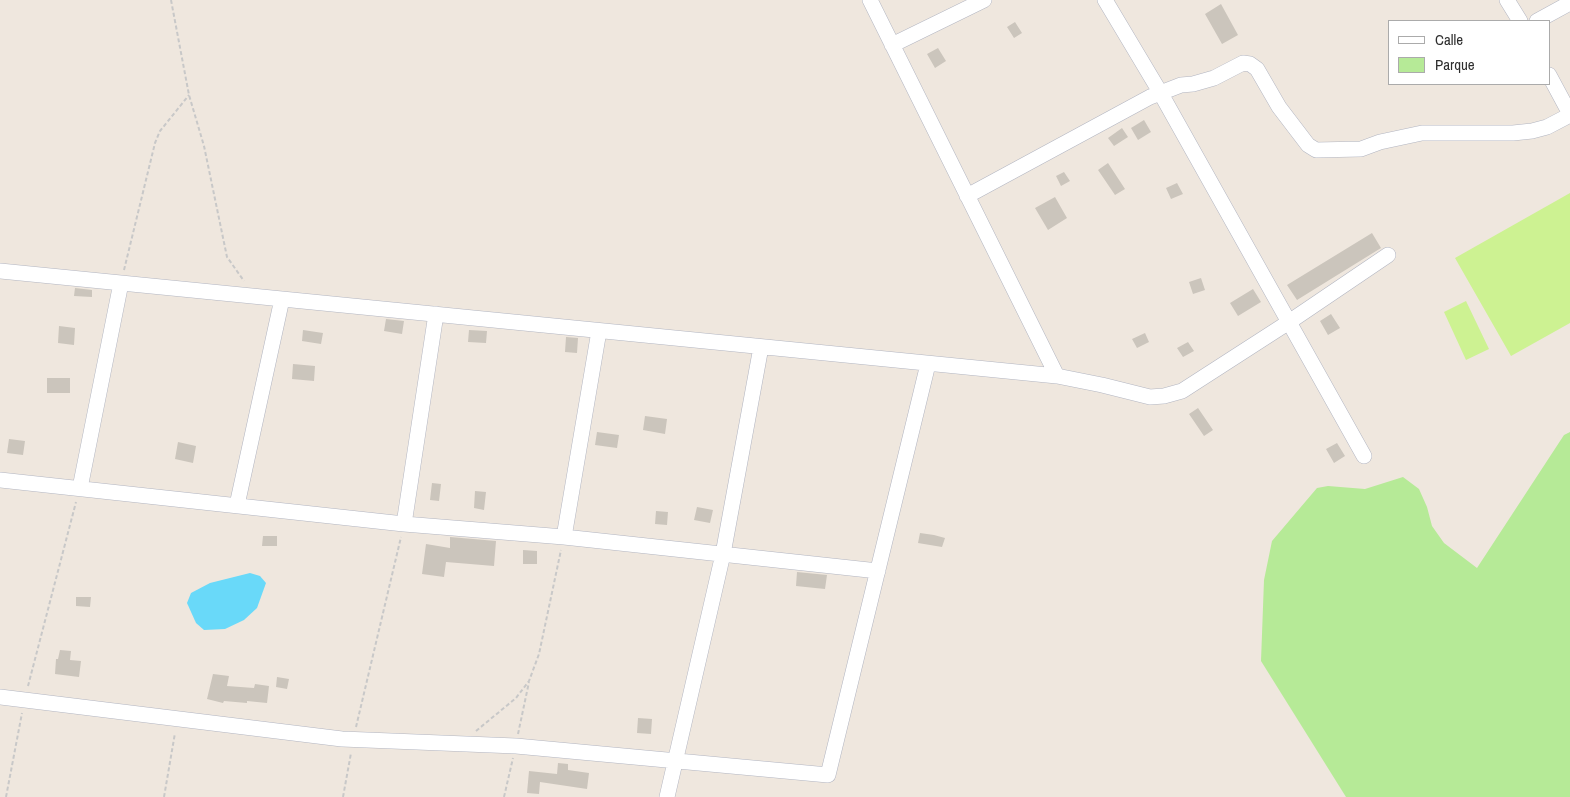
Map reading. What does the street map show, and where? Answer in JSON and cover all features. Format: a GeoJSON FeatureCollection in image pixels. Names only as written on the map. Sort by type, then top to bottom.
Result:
{"type":"FeatureCollection","features":[{"type":"Feature","properties":{"kind":"street"},"geometry":{"type":"LineString","coordinates":[[870,0],[1057,376]]}},
{"type":"Feature","properties":{"kind":"street"},"geometry":{"type":"LineString","coordinates":[[892,46],[984,0]]}},
{"type":"Feature","properties":{"kind":"street"},"geometry":{"type":"LineString","coordinates":[[1104,0],[1160,92],[1364,456]]}},
{"type":"Feature","properties":{"kind":"street"},"geometry":{"type":"LineString","coordinates":[[1507,0],[1519,20]]}},
{"type":"Feature","properties":{"kind":"street"},"geometry":{"type":"LineString","coordinates":[[1539,20],[1570,3]]}},
{"type":"Feature","properties":{"kind":"street"},"geometry":{"type":"LineString","coordinates":[[967,196],[1160,92],[1214,78],[1242,63],[1250,64],[1257,69],[1279,108],[1308,145],[1316,150],[1324,151],[1361,149],[1380,142],[1422,133],[1512,133],[1547,127],[1570,114],[1550,77]]}},
{"type":"Feature","properties":{"kind":"street"},"geometry":{"type":"LineString","coordinates":[[0,271],[1057,376],[1150,397],[1182,392],[1388,255]]}},
{"type":"Feature","properties":{"kind":"street"},"geometry":{"type":"LineString","coordinates":[[80,488],[121,283]]}},
{"type":"Feature","properties":{"kind":"street"},"geometry":{"type":"LineString","coordinates":[[237,505],[282,299]]}},
{"type":"Feature","properties":{"kind":"street"},"geometry":{"type":"LineString","coordinates":[[404,524],[436,314]]}},
{"type":"Feature","properties":{"kind":"street"},"geometry":{"type":"LineString","coordinates":[[564,537],[599,331]]}},
{"type":"Feature","properties":{"kind":"street"},"geometry":{"type":"LineString","coordinates":[[667,797],[723,554],[761,347]]}},
{"type":"Feature","properties":{"kind":"street"},"geometry":{"type":"LineString","coordinates":[[0,697],[353,740],[516,746],[828,774],[928,364]]}},
{"type":"Feature","properties":{"kind":"street"},"geometry":{"type":"LineString","coordinates":[[0,480],[404,524],[564,537],[878,571]]}},
{"type":"Feature","properties":{"kind":"path"},"geometry":{"type":"LineString","coordinates":[[167,0],[172,5]]}},
{"type":"Feature","properties":{"kind":"path"},"geometry":{"type":"LineString","coordinates":[[171,0],[189,95],[204,146],[227,257],[241,278],[257,296]]}},
{"type":"Feature","properties":{"kind":"path"},"geometry":{"type":"LineString","coordinates":[[121,283],[155,143],[160,131],[189,95]]}},
{"type":"Feature","properties":{"kind":"path"},"geometry":{"type":"LineString","coordinates":[[6,797],[25,699],[80,488]]}},
{"type":"Feature","properties":{"kind":"path"},"geometry":{"type":"LineString","coordinates":[[343,797],[353,740],[404,524]]}},
{"type":"Feature","properties":{"kind":"path"},"geometry":{"type":"LineString","coordinates":[[458,744],[492,719],[516,698],[529,681],[541,644],[564,537]]}},
{"type":"Feature","properties":{"kind":"path"},"geometry":{"type":"LineString","coordinates":[[164,797],[178,718]]}},
{"type":"Feature","properties":{"kind":"green space"},"geometry":{"type":"Polygon","coordinates":[[[1570,193],[1570,323],[1511,356],[1455,258],[1570,193]]]}},
{"type":"Feature","properties":{"kind":"green space"},"geometry":{"type":"Polygon","coordinates":[[[1466,301],[1489,349],[1466,360],[1444,312],[1466,301]]]}},
{"type":"Feature","properties":{"kind":"green space"},"geometry":{"type":"Polygon","coordinates":[[[1570,432],[1570,797],[1346,797],[1261,661],[1264,580],[1272,541],[1317,488],[1328,486],[1365,489],[1403,477],[1419,489],[1427,507],[1432,526],[1444,543],[1477,568],[1564,435],[1570,432]]]}},
{"type":"Feature","properties":{"kind":"water"},"geometry":{"type":"Polygon","coordinates":[[[250,573],[260,576],[266,583],[257,608],[244,620],[225,629],[204,630],[196,623],[187,603],[191,593],[210,583],[250,573]]]}},
{"type":"Feature","properties":{"kind":"building"},"geometry":{"type":"Polygon","coordinates":[[[1221,4],[1238,35],[1222,44],[1205,14],[1221,4]]]}},
{"type":"Feature","properties":{"kind":"building"},"geometry":{"type":"Polygon","coordinates":[[[1015,22],[1022,33],[1014,38],[1007,27],[1015,22]]]}},
{"type":"Feature","properties":{"kind":"building"},"geometry":{"type":"Polygon","coordinates":[[[938,48],[946,61],[935,68],[927,54],[938,48]]]}},
{"type":"Feature","properties":{"kind":"building"},"geometry":{"type":"Polygon","coordinates":[[[1144,120],[1151,132],[1138,140],[1131,128],[1144,120]]]}},
{"type":"Feature","properties":{"kind":"building"},"geometry":{"type":"Polygon","coordinates":[[[1122,128],[1128,137],[1114,146],[1108,138],[1122,128]]]}},
{"type":"Feature","properties":{"kind":"building"},"geometry":{"type":"Polygon","coordinates":[[[1108,163],[1125,189],[1115,195],[1098,170],[1108,163]]]}},
{"type":"Feature","properties":{"kind":"building"},"geometry":{"type":"Polygon","coordinates":[[[1064,172],[1070,181],[1061,186],[1056,176],[1064,172]]]}},
{"type":"Feature","properties":{"kind":"building"},"geometry":{"type":"Polygon","coordinates":[[[1177,183],[1183,194],[1171,199],[1166,188],[1177,183]]]}},
{"type":"Feature","properties":{"kind":"building"},"geometry":{"type":"Polygon","coordinates":[[[1055,197],[1067,218],[1048,230],[1035,208],[1055,197]]]}},
{"type":"Feature","properties":{"kind":"building"},"geometry":{"type":"Polygon","coordinates":[[[1372,233],[1381,248],[1297,300],[1287,285],[1372,233]]]}},
{"type":"Feature","properties":{"kind":"building"},"geometry":{"type":"Polygon","coordinates":[[[1201,278],[1205,290],[1193,294],[1189,282],[1201,278]]]}},
{"type":"Feature","properties":{"kind":"building"},"geometry":{"type":"Polygon","coordinates":[[[75,288],[92,290],[92,297],[74,296],[75,288]]]}},
{"type":"Feature","properties":{"kind":"building"},"geometry":{"type":"Polygon","coordinates":[[[1253,289],[1261,302],[1238,316],[1230,303],[1253,289]]]}},
{"type":"Feature","properties":{"kind":"building"},"geometry":{"type":"Polygon","coordinates":[[[1331,314],[1340,328],[1328,335],[1320,321],[1331,314]]]}},
{"type":"Feature","properties":{"kind":"building"},"geometry":{"type":"Polygon","coordinates":[[[386,319],[404,321],[402,334],[384,331],[386,319]]]}},
{"type":"Feature","properties":{"kind":"building"},"geometry":{"type":"Polygon","coordinates":[[[59,326],[75,328],[74,345],[58,343],[59,326]]]}},
{"type":"Feature","properties":{"kind":"building"},"geometry":{"type":"Polygon","coordinates":[[[303,330],[323,333],[321,344],[302,341],[303,330]]]}},
{"type":"Feature","properties":{"kind":"building"},"geometry":{"type":"Polygon","coordinates":[[[469,330],[487,331],[486,343],[468,342],[469,330]]]}},
{"type":"Feature","properties":{"kind":"building"},"geometry":{"type":"Polygon","coordinates":[[[1145,333],[1149,342],[1137,348],[1132,339],[1145,333]]]}},
{"type":"Feature","properties":{"kind":"building"},"geometry":{"type":"Polygon","coordinates":[[[566,337],[578,338],[577,353],[565,352],[566,337]]]}},
{"type":"Feature","properties":{"kind":"building"},"geometry":{"type":"Polygon","coordinates":[[[1188,342],[1194,351],[1183,357],[1177,348],[1188,342]]]}},
{"type":"Feature","properties":{"kind":"building"},"geometry":{"type":"Polygon","coordinates":[[[293,364],[315,366],[314,381],[292,379],[293,364]]]}},
{"type":"Feature","properties":{"kind":"building"},"geometry":{"type":"Polygon","coordinates":[[[47,378],[70,378],[70,393],[47,393],[47,378]]]}},
{"type":"Feature","properties":{"kind":"building"},"geometry":{"type":"Polygon","coordinates":[[[1198,408],[1213,430],[1204,436],[1189,414],[1198,408]]]}},
{"type":"Feature","properties":{"kind":"building"},"geometry":{"type":"Polygon","coordinates":[[[645,416],[667,419],[665,434],[643,430],[645,416]]]}},
{"type":"Feature","properties":{"kind":"building"},"geometry":{"type":"Polygon","coordinates":[[[597,432],[619,435],[617,448],[595,445],[597,432]]]}},
{"type":"Feature","properties":{"kind":"building"},"geometry":{"type":"Polygon","coordinates":[[[9,439],[25,441],[23,455],[7,453],[9,439]]]}},
{"type":"Feature","properties":{"kind":"building"},"geometry":{"type":"Polygon","coordinates":[[[178,442],[196,446],[193,463],[175,459],[178,442]]]}},
{"type":"Feature","properties":{"kind":"building"},"geometry":{"type":"Polygon","coordinates":[[[1337,443],[1345,456],[1334,463],[1326,449],[1337,443]]]}},
{"type":"Feature","properties":{"kind":"building"},"geometry":{"type":"Polygon","coordinates":[[[432,483],[441,484],[439,501],[430,500],[432,483]]]}},
{"type":"Feature","properties":{"kind":"building"},"geometry":{"type":"Polygon","coordinates":[[[475,491],[486,492],[484,510],[474,508],[475,491]]]}},
{"type":"Feature","properties":{"kind":"building"},"geometry":{"type":"Polygon","coordinates":[[[697,507],[713,510],[710,523],[694,520],[697,507]]]}},
{"type":"Feature","properties":{"kind":"building"},"geometry":{"type":"Polygon","coordinates":[[[656,511],[668,512],[667,525],[655,524],[656,511]]]}},
{"type":"Feature","properties":{"kind":"building"},"geometry":{"type":"Polygon","coordinates":[[[920,533],[945,538],[942,547],[918,543],[920,533]]]}},
{"type":"Feature","properties":{"kind":"building"},"geometry":{"type":"Polygon","coordinates":[[[263,536],[277,536],[277,546],[262,546],[263,536]]]}},
{"type":"Feature","properties":{"kind":"building"},"geometry":{"type":"Polygon","coordinates":[[[450,537],[496,541],[494,566],[446,562],[444,577],[422,574],[426,544],[450,548],[450,537]]]}},
{"type":"Feature","properties":{"kind":"building"},"geometry":{"type":"Polygon","coordinates":[[[523,550],[537,551],[537,564],[523,564],[523,550]]]}},
{"type":"Feature","properties":{"kind":"building"},"geometry":{"type":"Polygon","coordinates":[[[797,572],[827,575],[825,589],[796,586],[797,572]]]}},
{"type":"Feature","properties":{"kind":"building"},"geometry":{"type":"Polygon","coordinates":[[[76,597],[91,597],[90,607],[76,606],[76,597]]]}},
{"type":"Feature","properties":{"kind":"building"},"geometry":{"type":"Polygon","coordinates":[[[60,650],[71,651],[70,660],[81,661],[79,677],[55,674],[56,659],[58,659],[60,650]]]}},
{"type":"Feature","properties":{"kind":"building"},"geometry":{"type":"Polygon","coordinates":[[[213,674],[229,676],[227,686],[254,688],[255,684],[269,686],[267,703],[224,701],[223,703],[207,699],[213,674]]]}},
{"type":"Feature","properties":{"kind":"building"},"geometry":{"type":"Polygon","coordinates":[[[277,677],[289,679],[287,689],[276,687],[277,677]]]}},
{"type":"Feature","properties":{"kind":"building"},"geometry":{"type":"Polygon","coordinates":[[[638,718],[652,719],[651,734],[637,733],[638,718]]]}},
{"type":"Feature","properties":{"kind":"building"},"geometry":{"type":"Polygon","coordinates":[[[558,763],[568,764],[568,770],[589,773],[587,789],[540,782],[539,794],[527,793],[529,771],[557,774],[558,763]]]}}]}
